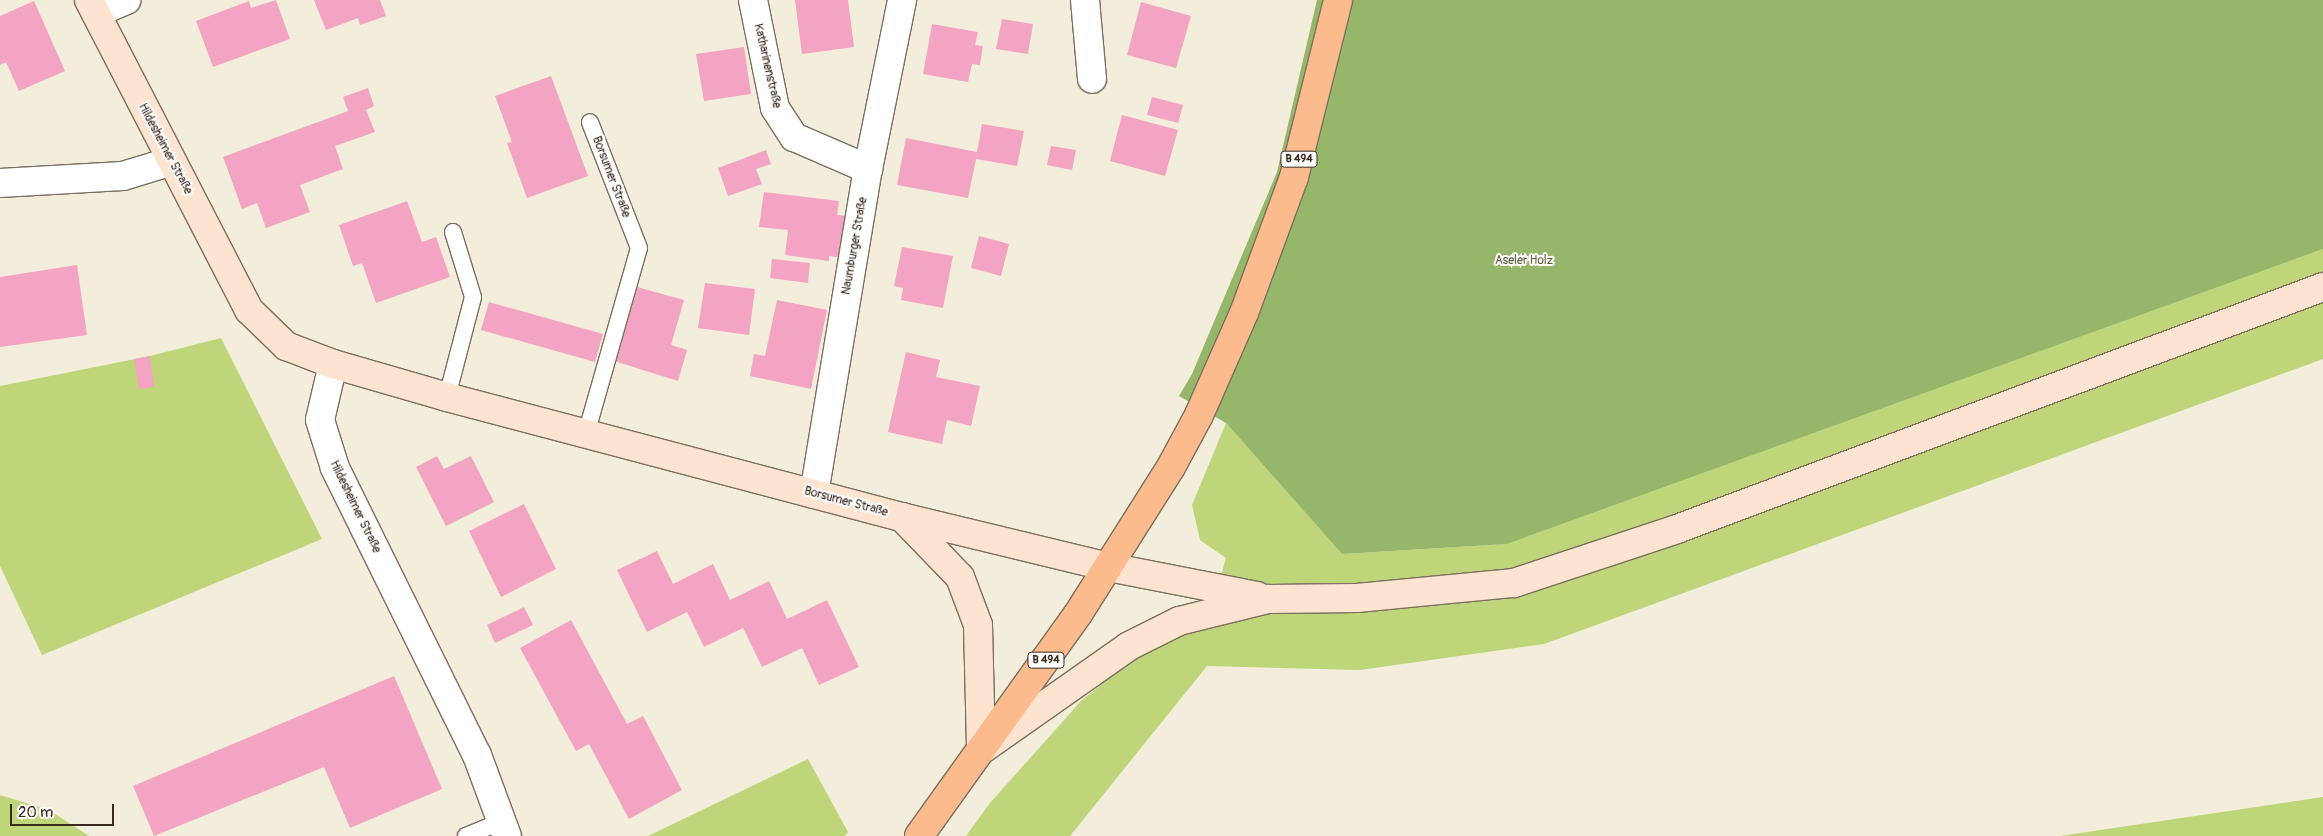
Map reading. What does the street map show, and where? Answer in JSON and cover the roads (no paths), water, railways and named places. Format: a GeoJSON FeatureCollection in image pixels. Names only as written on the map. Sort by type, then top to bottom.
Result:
{"type":"FeatureCollection","features":[{"type":"Feature","properties":{"kind":"main road","name":"B 494"},"geometry":{"type":"LineString","coordinates":[[919,836],[1078,614],[1171,467],[1199,415],[1244,313],[1294,177],[1338,0]]}},
{"type":"Feature","properties":{"kind":"street"},"geometry":{"type":"LineString","coordinates":[[92,7],[126,0]]}},
{"type":"Feature","properties":{"kind":"street","name":"Katharinenstraße"},"geometry":{"type":"LineString","coordinates":[[753,0],[774,108],[794,136],[868,169]]}},
{"type":"Feature","properties":{"kind":"street","name":"Naumburger Straße"},"geometry":{"type":"LineString","coordinates":[[814,494],[868,169],[902,0]]}},
{"type":"Feature","properties":{"kind":"street"},"geometry":{"type":"LineString","coordinates":[[1085,0],[1092,79]]}},
{"type":"Feature","properties":{"kind":"street","name":"Hildesheimer Straße"},"geometry":{"type":"LineString","coordinates":[[92,7],[250,310],[286,346],[333,364],[320,420],[335,468],[477,755],[505,829]]}},
{"type":"Feature","properties":{"kind":"street"},"geometry":{"type":"LineString","coordinates":[[0,183],[123,176],[172,161]]}},
{"type":"Feature","properties":{"kind":"street"},"geometry":{"type":"LineString","coordinates":[[981,750],[1129,646],[1180,621],[1268,599],[1357,598],[1514,583],[1677,529],[2323,287]]}},
{"type":"Feature","properties":{"kind":"street","name":"Borsumer Straße"},"geometry":{"type":"LineString","coordinates":[[333,364],[446,397],[902,517],[1108,567],[1268,599]]}},
{"type":"Feature","properties":{"kind":"street"},"geometry":{"type":"LineString","coordinates":[[902,517],[960,577],[978,625],[981,750]]}},
{"type":"Feature","properties":{"kind":"lane","name":"Borsumer Straße"},"geometry":{"type":"LineString","coordinates":[[586,434],[639,248],[590,122]]}},
{"type":"Feature","properties":{"kind":"lane"},"geometry":{"type":"LineString","coordinates":[[446,397],[473,297],[453,232]]}},
{"type":"Feature","properties":{"kind":"lane"},"geometry":{"type":"LineString","coordinates":[[466,836],[505,829]]}},
{"type":"Feature","properties":{"kind":"park label","name":"Aseler Holz"},"geometry":{"type":"Point","coordinates":[1524,261]}}]}
